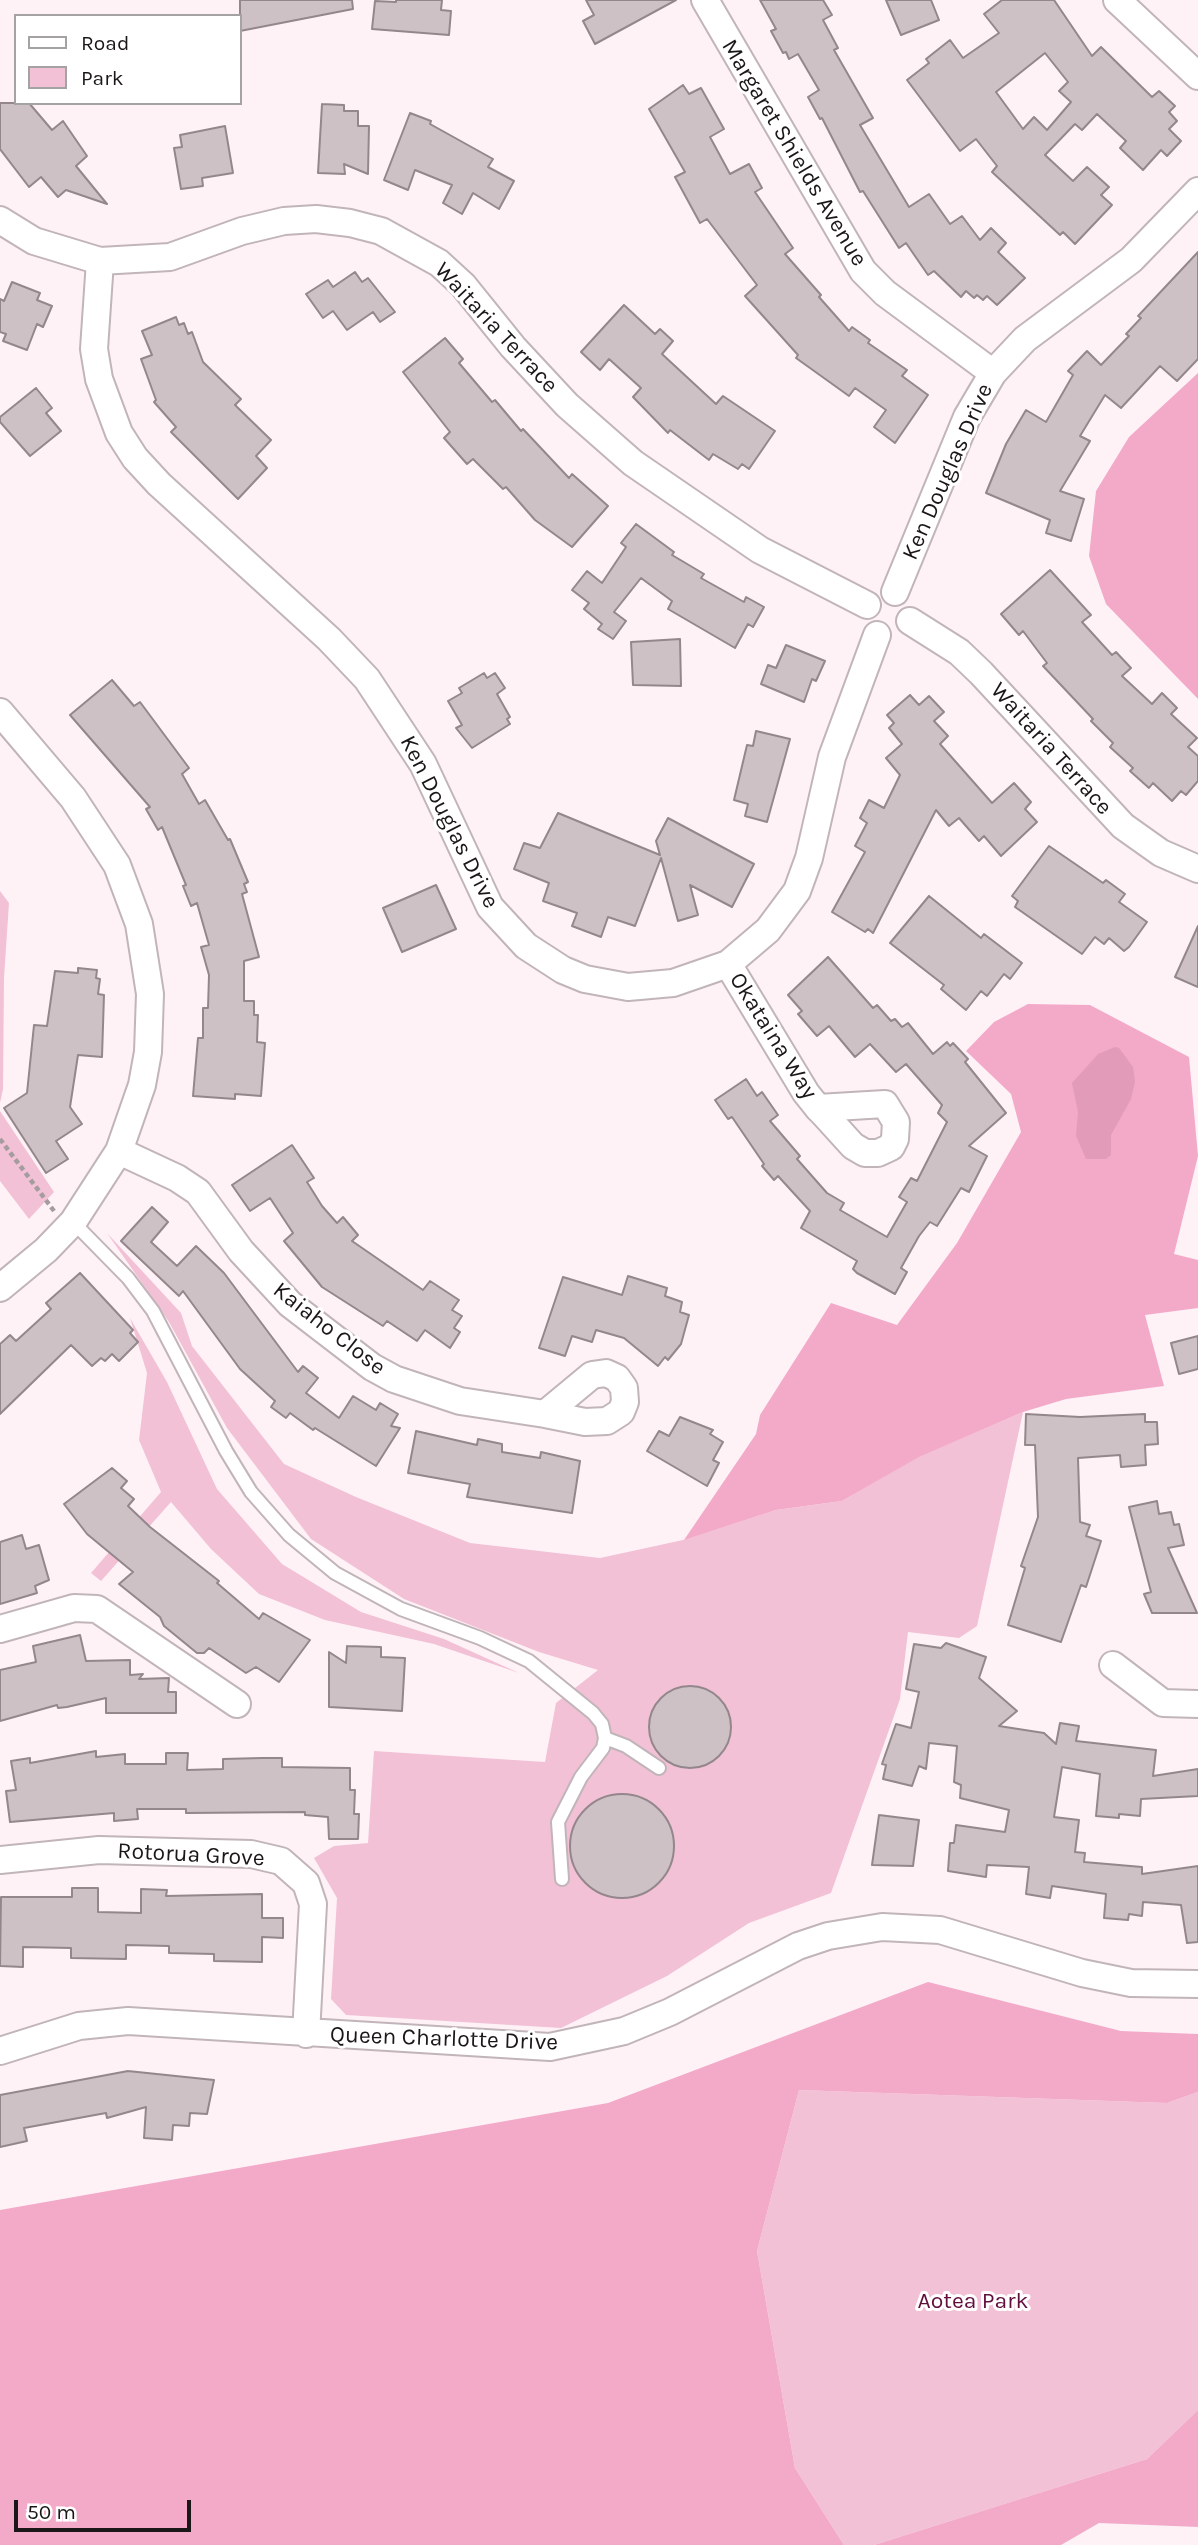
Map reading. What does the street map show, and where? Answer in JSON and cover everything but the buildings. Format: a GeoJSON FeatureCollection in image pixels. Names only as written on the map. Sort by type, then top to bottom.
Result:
{"type":"FeatureCollection","features":[{"type":"Feature","properties":{"kind":"street","name":"Margaret Shields Avenue"},"geometry":{"type":"LineString","coordinates":[[705,0],[863,271],[885,293],[993,373]]}},
{"type":"Feature","properties":{"kind":"street"},"geometry":{"type":"LineString","coordinates":[[1117,0],[1198,76]]}},
{"type":"Feature","properties":{"kind":"street","name":"Ken Douglas Drive"},"geometry":{"type":"LineString","coordinates":[[895,592],[967,417],[993,373],[1025,340],[1131,260],[1198,191]]}},
{"type":"Feature","properties":{"kind":"street","name":"Waitaria Terrace"},"geometry":{"type":"LineString","coordinates":[[0,220],[34,241],[100,261],[170,257],[252,228],[284,221],[328,220],[381,231],[439,262],[463,285],[513,347],[567,405],[633,463],[760,550],[867,605]]}},
{"type":"Feature","properties":{"kind":"street","name":"Ken Douglas Drive"},"geometry":{"type":"LineString","coordinates":[[100,261],[94,349],[99,379],[119,433],[135,458],[159,484],[329,639],[373,687],[423,764],[482,893],[504,925],[546,960],[563,970],[603,984],[656,986],[690,979],[728,964],[768,930],[797,891],[809,858],[832,757],[877,635]]}},
{"type":"Feature","properties":{"kind":"street"},"geometry":{"type":"LineString","coordinates":[[881,592],[895,592],[907,602],[911,621],[897,635],[877,635],[865,618],[867,605],[881,592]]}},
{"type":"Feature","properties":{"kind":"street","name":"Waitaria Terrace"},"geometry":{"type":"LineString","coordinates":[[911,621],[959,652],[981,673],[1123,826],[1161,853],[1198,869]]}},
{"type":"Feature","properties":{"kind":"street"},"geometry":{"type":"LineString","coordinates":[[0,712],[98,832],[117,865],[139,924],[150,994],[148,1052],[142,1085],[119,1151],[93,1195],[71,1224],[0,1288]]}},
{"type":"Feature","properties":{"kind":"street","name":"Okataina Way"},"geometry":{"type":"LineString","coordinates":[[728,964],[779,1053],[818,1108]]}},
{"type":"Feature","properties":{"kind":"street","name":"Kaiaho Close"},"geometry":{"type":"LineString","coordinates":[[119,1151],[177,1178],[198,1192],[241,1251],[282,1295],[372,1367],[438,1395],[545,1414]]}},
{"type":"Feature","properties":{"kind":"street"},"geometry":{"type":"LineString","coordinates":[[0,1629],[74,1608],[97,1609],[237,1704]]}},
{"type":"Feature","properties":{"kind":"street"},"geometry":{"type":"LineString","coordinates":[[1113,1665],[1163,1703],[1198,1704]]}},
{"type":"Feature","properties":{"kind":"street","name":"Rotorua Grove"},"geometry":{"type":"LineString","coordinates":[[0,1860],[99,1850],[251,1854],[281,1861],[306,1883],[313,1904],[306,2034]]}},
{"type":"Feature","properties":{"kind":"street","name":"Queen Charlotte Drive"},"geometry":{"type":"LineString","coordinates":[[0,2051],[79,2026],[116,2022],[550,2047],[624,2031],[670,2012],[798,1946],[828,1936],[882,1927],[940,1930],[1082,1973],[1131,1983],[1198,1984]]}},
{"type":"Feature","properties":{"kind":"lane"},"geometry":{"type":"LineString","coordinates":[[71,1224],[128,1278],[153,1311],[226,1451],[251,1492],[289,1535],[335,1573],[401,1609],[480,1638],[529,1661],[593,1713],[602,1724],[605,1738],[603,1748],[581,1777],[558,1822],[562,1879]]}},
{"type":"Feature","properties":{"kind":"lane"},"geometry":{"type":"LineString","coordinates":[[605,1738],[626,1746],[659,1769]]}},
{"type":"Feature","properties":{"kind":"path"},"geometry":{"type":"LineString","coordinates":[[0,1139],[44,1201],[71,1224]]}},
{"type":"Feature","properties":{"kind":"green space"},"geometry":{"type":"Polygon","coordinates":[[[0,891],[9,903],[4,978],[3,1089],[0,1103],[0,891]]]}},
{"type":"Feature","properties":{"kind":"green space"},"geometry":{"type":"Polygon","coordinates":[[[0,1111],[54,1192],[29,1219],[0,1181],[0,1111]]]}},
{"type":"Feature","properties":{"kind":"green space"},"geometry":{"type":"Polygon","coordinates":[[[107,1233],[181,1313],[192,1346],[284,1464],[356,1497],[470,1543],[600,1558],[683,1540],[776,1510],[842,1501],[918,1457],[1023,1412],[977,1626],[959,1638],[908,1632],[900,1699],[831,1893],[749,1923],[667,1976],[561,2028],[346,2015],[331,1999],[337,1898],[314,1858],[334,1846],[368,1843],[374,1751],[545,1762],[556,1703],[598,1670],[539,1652],[404,1599],[311,1539],[227,1428],[169,1322],[107,1233]]]}},
{"type":"Feature","properties":{"kind":"green space"},"geometry":{"type":"Polygon","coordinates":[[[130,1318],[167,1382],[217,1489],[282,1564],[361,1612],[444,1639],[519,1673],[434,1644],[325,1620],[259,1594],[211,1549],[171,1502],[101,1581],[91,1573],[161,1492],[139,1440],[147,1373],[130,1318]]]}},
{"type":"Feature","properties":{"kind":"green space","name":"Aotea Park"},"geometry":{"type":"Polygon","coordinates":[[[799,2090],[1167,2103],[1198,2092],[1198,2410],[1147,2459],[874,2545],[844,2545],[795,2468],[757,2251],[799,2090]]]}},
{"type":"Feature","properties":{"kind":"shaded area"},"geometry":{"type":"Polygon","coordinates":[[[1198,373],[1198,699],[1106,604],[1089,556],[1096,491],[1129,437],[1198,373]]]}},
{"type":"Feature","properties":{"kind":"shaded area"},"geometry":{"type":"Polygon","coordinates":[[[1028,1004],[1090,1005],[1189,1057],[1198,1156],[1174,1254],[1198,1260],[1198,1308],[1145,1315],[1164,1386],[1066,1399],[1023,1412],[919,1457],[842,1501],[776,1510],[684,1540],[756,1434],[760,1415],[831,1303],[897,1325],[957,1243],[1021,1132],[1011,1094],[966,1051],[994,1022],[1028,1004]]]}},
{"type":"Feature","properties":{"kind":"shaded area"},"geometry":{"type":"Polygon","coordinates":[[[1119,1048],[1133,1067],[1135,1082],[1131,1099],[1111,1135],[1111,1155],[1106,1159],[1086,1159],[1076,1136],[1078,1112],[1072,1083],[1098,1054],[1119,1048]]]}},
{"type":"Feature","properties":{"kind":"shaded area"},"geometry":{"type":"Polygon","coordinates":[[[928,1982],[1121,2031],[1198,2034],[1198,2092],[1167,2103],[799,2090],[757,2251],[795,2468],[844,2545],[0,2545],[0,2210],[608,2103],[928,1982]]]}},
{"type":"Feature","properties":{"kind":"shaded area"},"geometry":{"type":"Polygon","coordinates":[[[1198,2410],[1198,2527],[1099,2523],[1061,2545],[874,2545],[1147,2459],[1198,2410]]]}}]}
